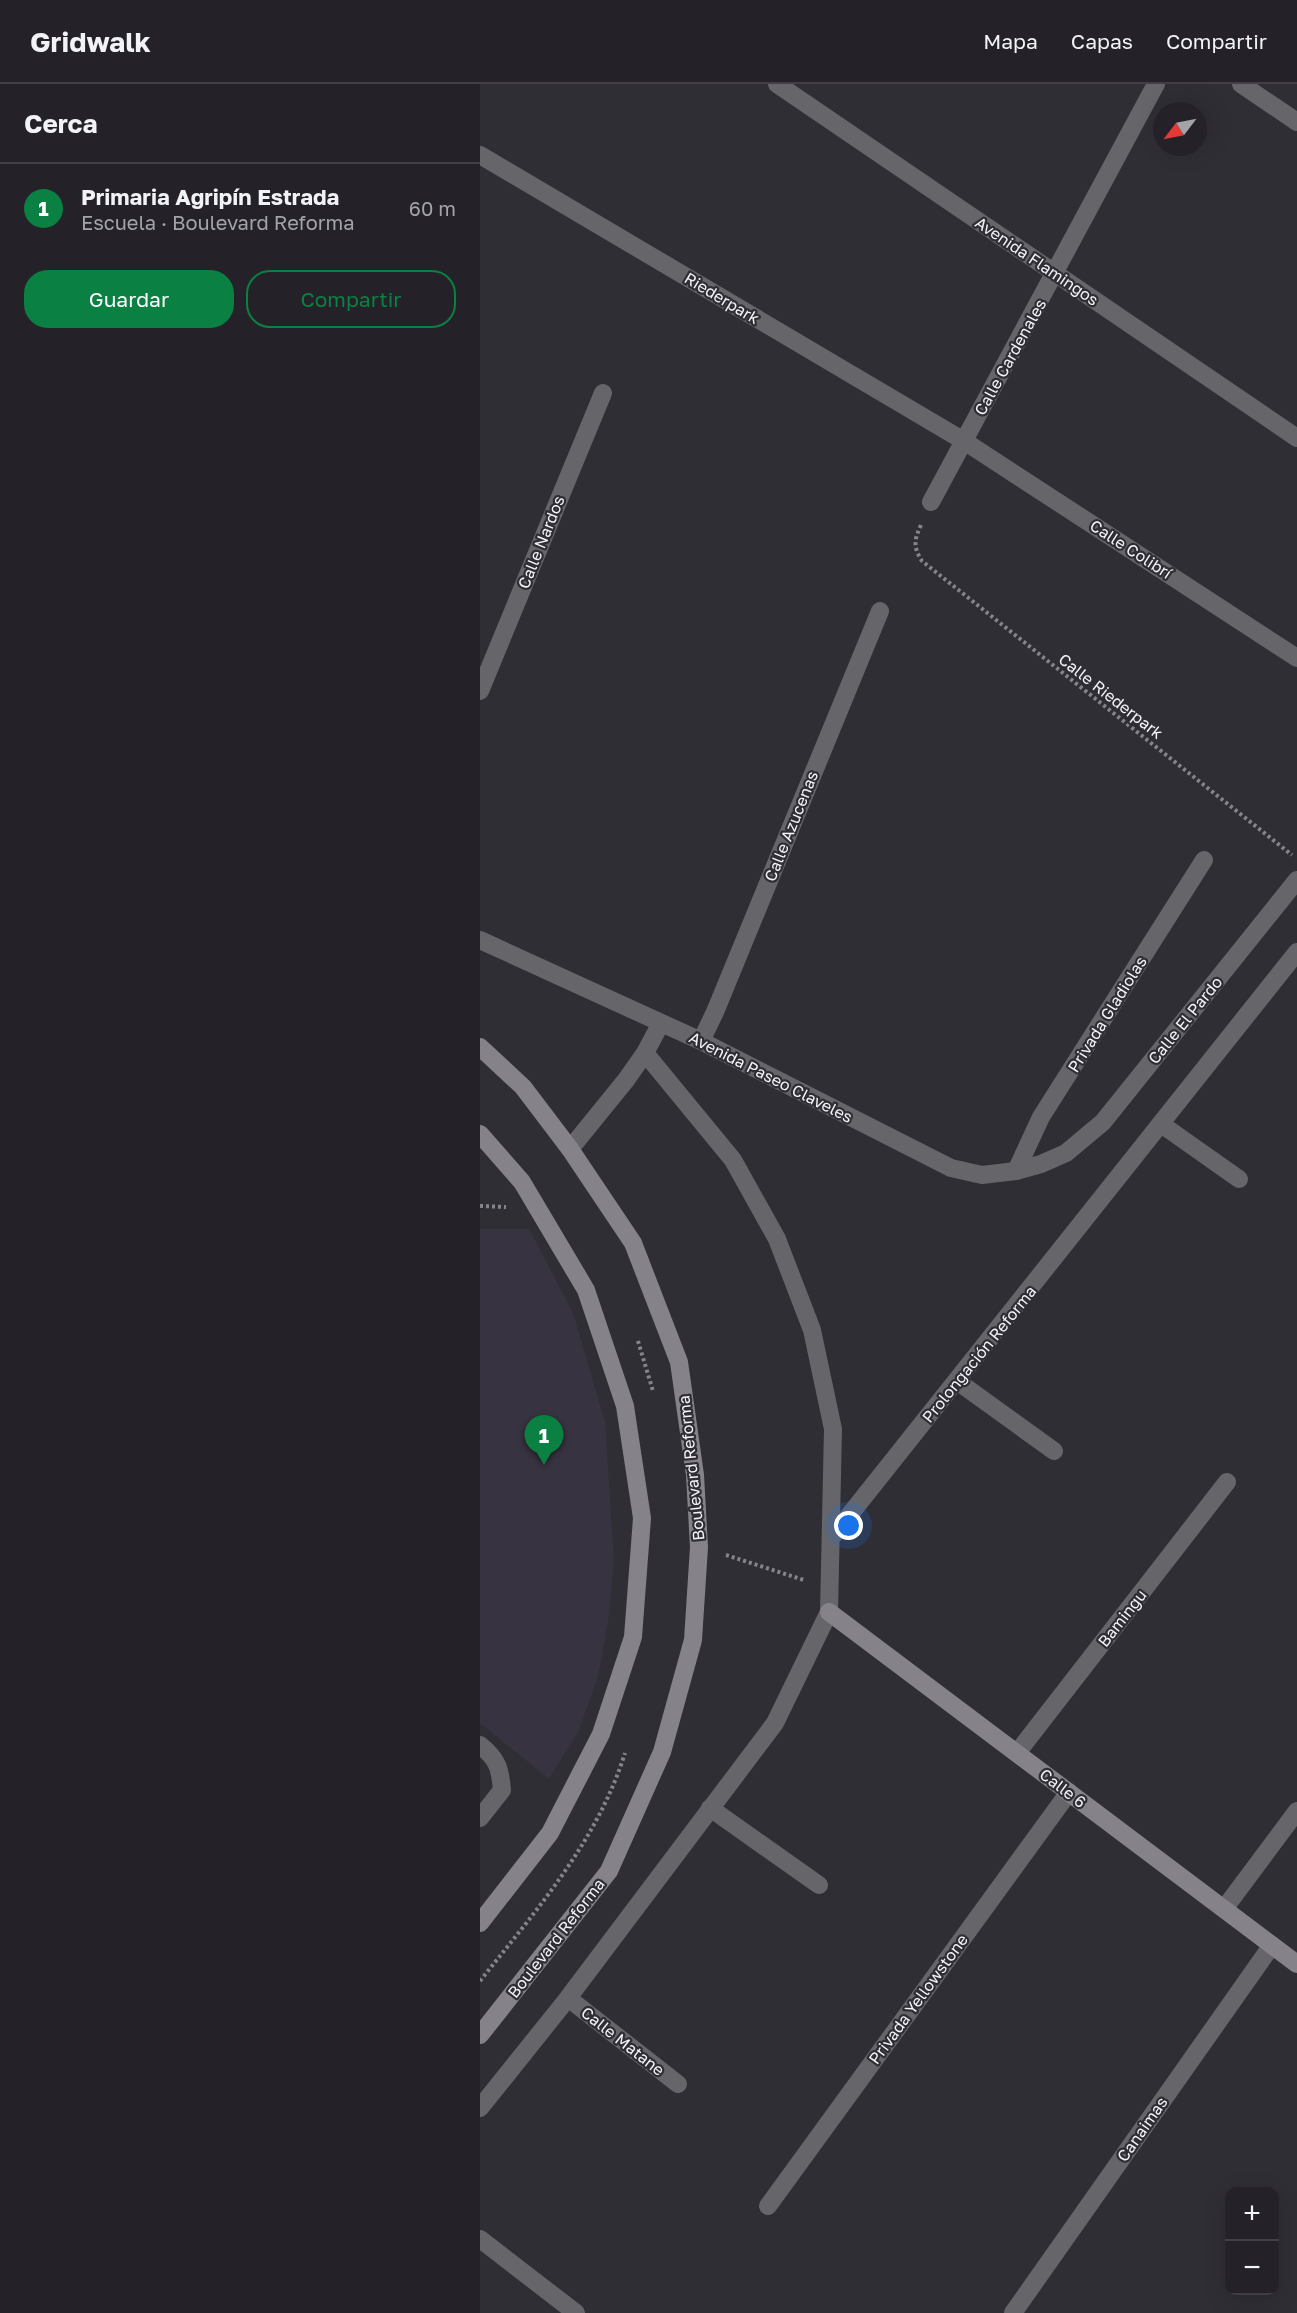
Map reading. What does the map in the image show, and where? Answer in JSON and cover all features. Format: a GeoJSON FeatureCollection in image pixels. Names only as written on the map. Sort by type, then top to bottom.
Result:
{"type":"FeatureCollection","features":[{"type":"Feature","properties":{"kind":"main road","name":"Boulevard Reforma"},"geometry":{"type":"LineString","coordinates":[[480,1047],[523,1087],[570,1149],[633,1243],[679,1362],[695,1475],[699,1547],[693,1640],[662,1752],[609,1871],[480,2035]]}},
{"type":"Feature","properties":{"kind":"main road"},"geometry":{"type":"LineString","coordinates":[[480,1134],[522,1182],[586,1290],[625,1406],[642,1518],[633,1637],[601,1734],[550,1833],[480,1923]]}},
{"type":"Feature","properties":{"kind":"main road","name":"Calle 6"},"geometry":{"type":"LineString","coordinates":[[829,1612],[1297,1964]]}},
{"type":"Feature","properties":{"kind":"street","name":"Avenida Flamingos"},"geometry":{"type":"LineString","coordinates":[[777,84],[1297,438]]}},
{"type":"Feature","properties":{"kind":"street","name":"Calle Cardenales"},"geometry":{"type":"LineString","coordinates":[[932,502],[1156,84]]}},
{"type":"Feature","properties":{"kind":"street"},"geometry":{"type":"LineString","coordinates":[[1241,84],[1297,122]]}},
{"type":"Feature","properties":{"kind":"street","name":"Riederpark"},"geometry":{"type":"LineString","coordinates":[[480,155],[964,441]]}},
{"type":"Feature","properties":{"kind":"street","name":"Calle Nardos"},"geometry":{"type":"LineString","coordinates":[[480,691],[603,393]]}},
{"type":"Feature","properties":{"kind":"street","name":"Calle Colibrí"},"geometry":{"type":"LineString","coordinates":[[964,441],[1297,658]]}},
{"type":"Feature","properties":{"kind":"street","name":"Calle Azucenas"},"geometry":{"type":"LineString","coordinates":[[700,1041],[715,1012],[880,611]]}},
{"type":"Feature","properties":{"kind":"street","name":"Privada Gladiolas"},"geometry":{"type":"LineString","coordinates":[[1016,1171],[1041,1117],[1204,860]]}},
{"type":"Feature","properties":{"kind":"street","name":"Calle El Pardo"},"geometry":{"type":"LineString","coordinates":[[1066,1153],[1103,1122],[1297,880]]}},
{"type":"Feature","properties":{"kind":"street","name":"Avenida Paseo Claveles"},"geometry":{"type":"LineString","coordinates":[[480,940],[700,1041],[951,1168],[982,1175],[1016,1171],[1041,1164],[1066,1153]]}},
{"type":"Feature","properties":{"kind":"street"},"geometry":{"type":"LineString","coordinates":[[1239,1179],[1161,1124],[1297,952]]}},
{"type":"Feature","properties":{"kind":"street"},"geometry":{"type":"LineString","coordinates":[[570,1149],[626,1080],[662,1023]]}},
{"type":"Feature","properties":{"kind":"street"},"geometry":{"type":"LineString","coordinates":[[480,2108],[568,1998],[775,1723],[829,1612],[833,1429],[812,1330],[777,1239],[733,1160],[645,1053]]}},
{"type":"Feature","properties":{"kind":"street","name":"Prolongación Reforma"},"geometry":{"type":"LineString","coordinates":[[832,1537],[1161,1124]]}},
{"type":"Feature","properties":{"kind":"street"},"geometry":{"type":"LineString","coordinates":[[957,1381],[1054,1451]]}},
{"type":"Feature","properties":{"kind":"street","name":"Bamingu"},"geometry":{"type":"LineString","coordinates":[[1017,1753],[1227,1482]]}},
{"type":"Feature","properties":{"kind":"street"},"geometry":{"type":"LineString","coordinates":[[480,1745],[500,1769],[502,1790],[480,1818]]}},
{"type":"Feature","properties":{"kind":"street","name":"Privada Yellowstone"},"geometry":{"type":"LineString","coordinates":[[768,2206],[1069,1792]]}},
{"type":"Feature","properties":{"kind":"street"},"geometry":{"type":"LineString","coordinates":[[710,1808],[819,1885]]}},
{"type":"Feature","properties":{"kind":"street"},"geometry":{"type":"LineString","coordinates":[[1224,1909],[1297,1811]]}},
{"type":"Feature","properties":{"kind":"street","name":"Canaimas"},"geometry":{"type":"LineString","coordinates":[[1013,2313],[1272,1945]]}},
{"type":"Feature","properties":{"kind":"street","name":"Calle Matane"},"geometry":{"type":"LineString","coordinates":[[568,1998],[678,2084]]}},
{"type":"Feature","properties":{"kind":"street"},"geometry":{"type":"LineString","coordinates":[[480,2239],[576,2313]]}},
{"type":"Feature","properties":{"kind":"path","name":"Calle Riederpark"},"geometry":{"type":"LineString","coordinates":[[914,549],[922,561],[1297,859]]}},
{"type":"Feature","properties":{"kind":"path"},"geometry":{"type":"LineString","coordinates":[[635,1330],[654,1396]]}},
{"type":"Feature","properties":{"kind":"path"},"geometry":{"type":"LineString","coordinates":[[699,1547],[831,1589]]}},
{"type":"Feature","properties":{"kind":"path"},"geometry":{"type":"LineString","coordinates":[[480,1981],[582,1848],[617,1778],[627,1747]]}},
{"type":"Feature","properties":{"kind":"shaded area"},"geometry":{"type":"Polygon","coordinates":[[[480,1229],[529,1229],[573,1313],[605,1422],[614,1561],[608,1621],[598,1676],[579,1730],[549,1779],[480,1723],[480,1229]]]}},
{"type":"Feature","properties":{"kind":"place","name":"Primaria Agripín Estrada"},"geometry":{"type":"Point","coordinates":[544,1465]}}]}
